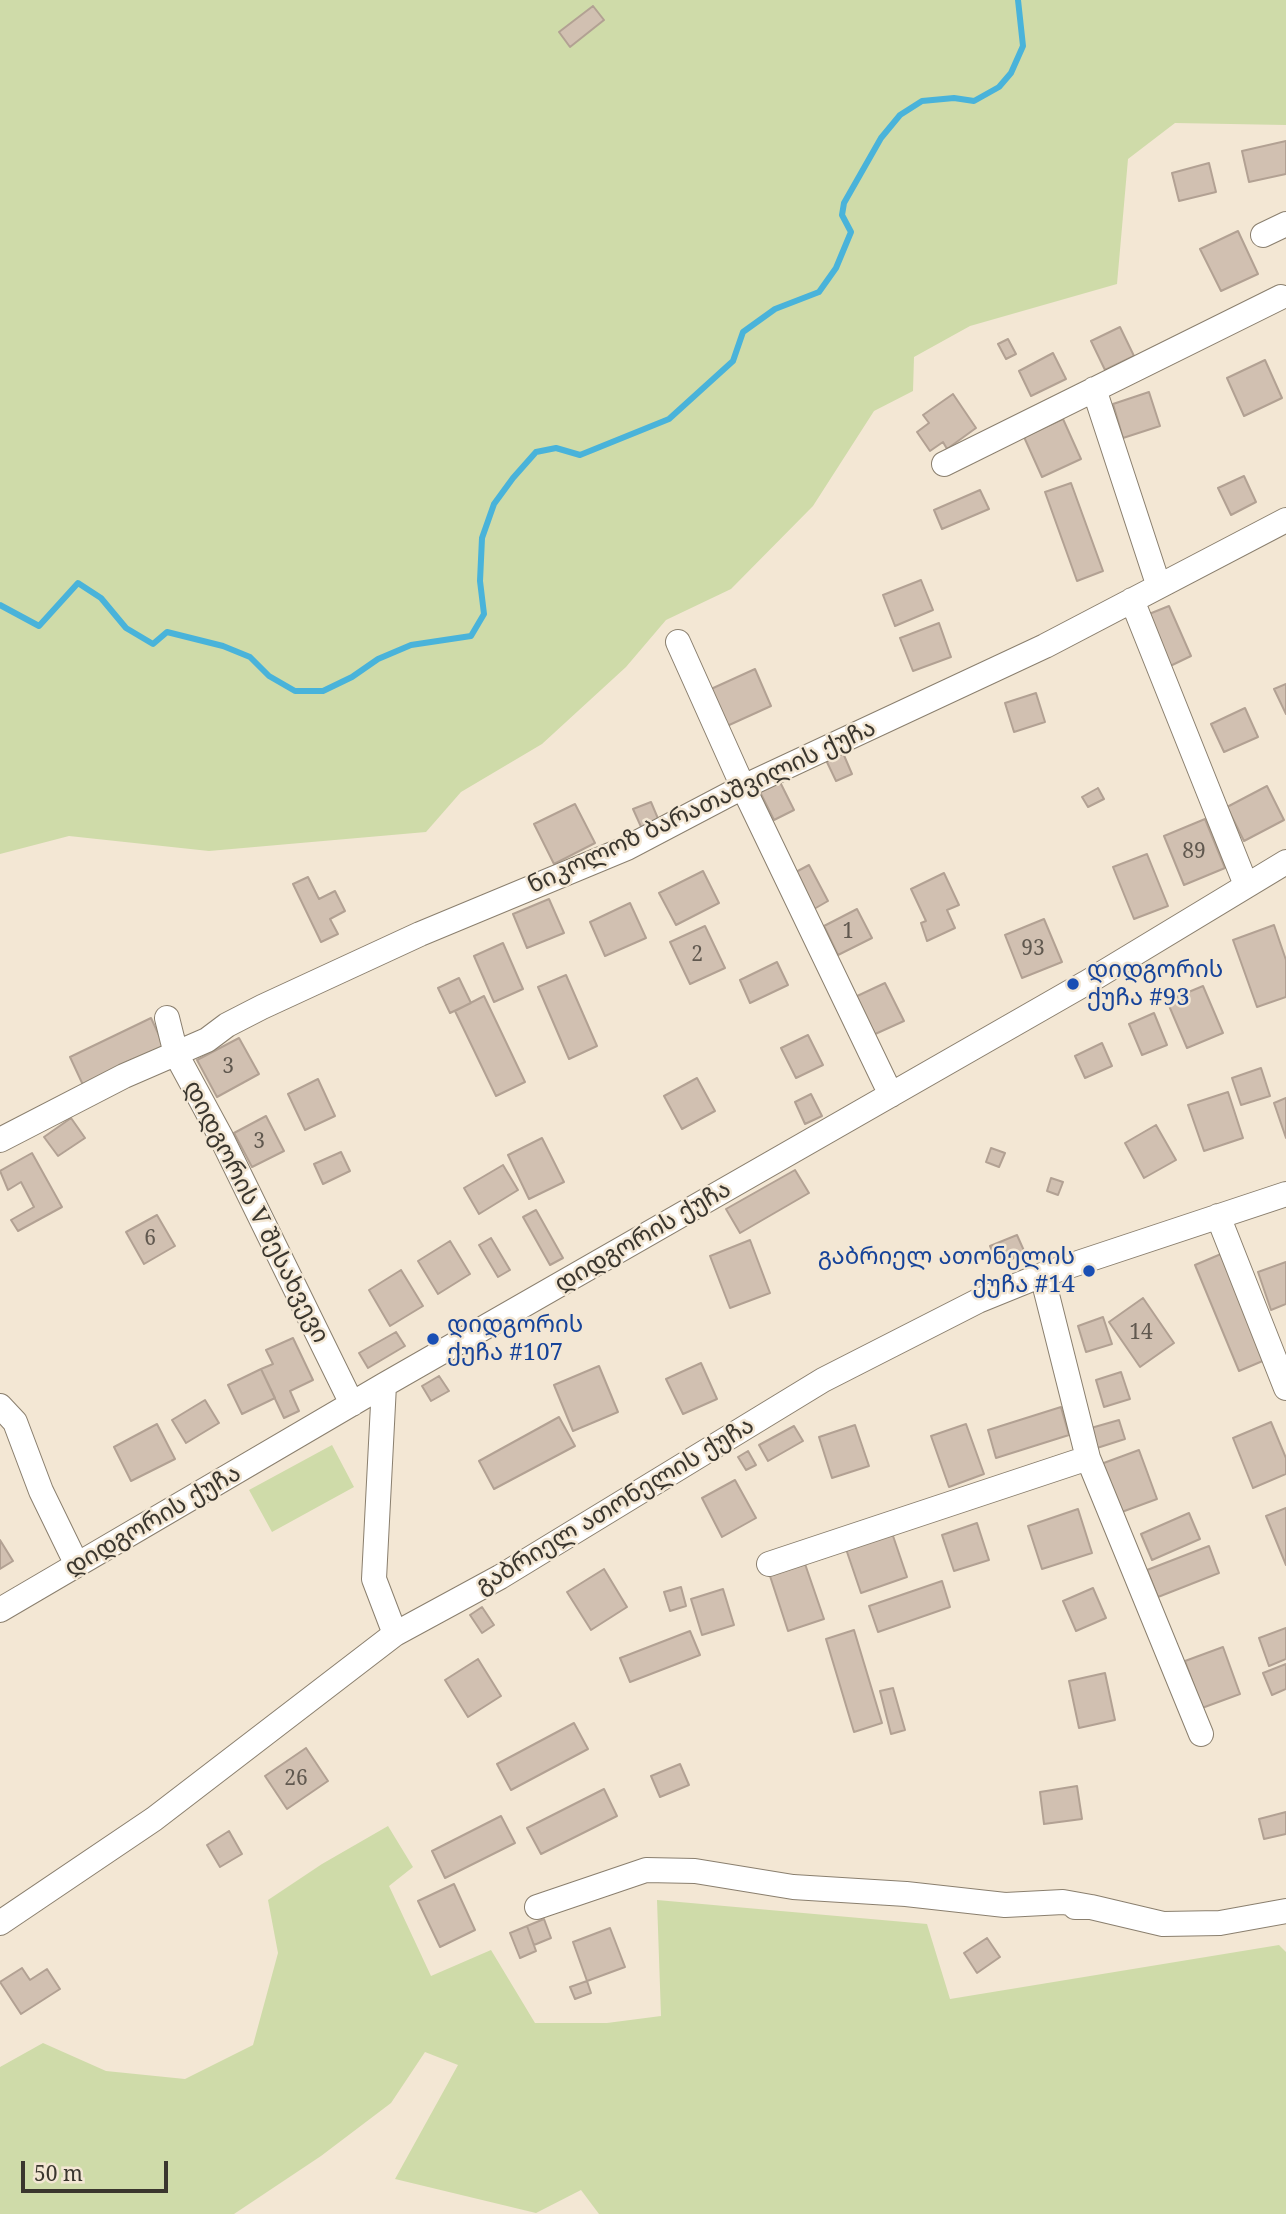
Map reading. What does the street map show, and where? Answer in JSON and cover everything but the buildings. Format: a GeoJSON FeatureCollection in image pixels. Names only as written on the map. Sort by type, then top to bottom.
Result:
{"type":"FeatureCollection","features":[{"type":"Feature","properties":{"kind":"street"},"geometry":{"type":"LineString","coordinates":[[1263,235],[1286,224]]}},
{"type":"Feature","properties":{"kind":"street"},"geometry":{"type":"LineString","coordinates":[[944,464],[1281,297]]}},
{"type":"Feature","properties":{"kind":"street"},"geometry":{"type":"LineString","coordinates":[[1094,389],[1158,584]]}},
{"type":"Feature","properties":{"kind":"street","name":"ნიკოლოზ ბარათაშვილის ქუჩა"},"geometry":{"type":"LineString","coordinates":[[0,1140],[124,1076],[207,1040],[226,1025],[262,1007],[420,934],[627,848],[743,787],[1045,646],[1158,584],[1286,520]]}},
{"type":"Feature","properties":{"kind":"street"},"geometry":{"type":"LineString","coordinates":[[1132,600],[1246,885]]}},
{"type":"Feature","properties":{"kind":"street"},"geometry":{"type":"LineString","coordinates":[[678,642],[743,787],[891,1095]]}},
{"type":"Feature","properties":{"kind":"street","name":"დიდგორის ქუჩა"},"geometry":{"type":"LineString","coordinates":[[0,1610],[384,1385],[1086,983],[1286,862]]}},
{"type":"Feature","properties":{"kind":"street","name":"დიდგორის V შესახვევი"},"geometry":{"type":"LineString","coordinates":[[167,1018],[176,1054],[221,1137],[352,1404]]}},
{"type":"Feature","properties":{"kind":"street","name":"გაბრიელ ათონელის ქუჩა"},"geometry":{"type":"LineString","coordinates":[[0,1923],[154,1819],[395,1634],[500,1577],[823,1380],[978,1301],[1042,1275],[1286,1194]]}},
{"type":"Feature","properties":{"kind":"street"},"geometry":{"type":"LineString","coordinates":[[1218,1216],[1286,1388]]}},
{"type":"Feature","properties":{"kind":"street"},"geometry":{"type":"LineString","coordinates":[[1042,1275],[1088,1458],[1201,1734]]}},
{"type":"Feature","properties":{"kind":"street"},"geometry":{"type":"LineString","coordinates":[[384,1385],[374,1579],[395,1634]]}},
{"type":"Feature","properties":{"kind":"street"},"geometry":{"type":"LineString","coordinates":[[0,1406],[15,1422],[41,1491],[77,1565]]}},
{"type":"Feature","properties":{"kind":"street"},"geometry":{"type":"LineString","coordinates":[[769,1564],[1088,1458]]}},
{"type":"Feature","properties":{"kind":"street"},"geometry":{"type":"LineString","coordinates":[[537,1908],[646,1870],[695,1871],[793,1887],[906,1894],[1005,1905],[1063,1902],[1163,1924],[1220,1923],[1286,1911]]}},
{"type":"Feature","properties":{"kind":"street"},"geometry":{"type":"LineString","coordinates":[[992,1921],[1037,1908],[1091,1907]]}},
{"type":"Feature","properties":{"kind":"green space"},"geometry":{"type":"Polygon","coordinates":[[[0,0],[1286,0],[1286,125],[1175,123],[1128,159],[1117,284],[970,326],[914,357],[913,391],[874,411],[813,506],[731,589],[666,620],[626,667],[542,744],[461,792],[426,832],[209,851],[69,836],[0,854],[0,0]]]}},
{"type":"Feature","properties":{"kind":"green space"},"geometry":{"type":"Polygon","coordinates":[[[332,1445],[354,1487],[272,1532],[249,1490],[332,1445]]]}},
{"type":"Feature","properties":{"kind":"green space"},"geometry":{"type":"Polygon","coordinates":[[[388,1826],[413,1867],[389,1886],[431,1976],[491,1950],[535,2023],[607,2023],[661,2016],[657,1900],[927,1924],[950,1999],[1279,1945],[1286,1952],[1286,2214],[599,2214],[581,2190],[536,2213],[395,2179],[458,2065],[425,2052],[391,2103],[321,2156],[234,2214],[0,2214],[0,2067],[43,2043],[106,2071],[185,2079],[253,2045],[278,1953],[268,1900],[322,1864],[388,1826]]]}},
{"type":"Feature","properties":{"kind":"waterway"},"geometry":{"type":"LineString","coordinates":[[0,605],[39,626],[78,583],[101,598],[126,628],[153,644],[167,632],[223,646],[250,657],[269,676],[295,691],[323,691],[352,677],[378,659],[411,645],[471,636],[484,614],[480,581],[482,538],[494,504],[513,478],[536,452],[556,448],[580,455],[669,419],[733,361],[743,332],[775,309],[819,292],[836,268],[851,232],[842,215],[844,203],[881,138],[900,115],[922,101],[954,98],[974,101],[999,87],[1011,73],[1023,46],[1018,0]]}},
{"type":"Feature","properties":{"kind":"place","name":"დიდგორის ქუჩა #93"},"geometry":{"type":"Point","coordinates":[1073,984]}},
{"type":"Feature","properties":{"kind":"place","name":"გაბრიელ ათონელის ქუჩა #14"},"geometry":{"type":"Point","coordinates":[1089,1271]}},
{"type":"Feature","properties":{"kind":"place","name":"დიდგორის ქუჩა #107"},"geometry":{"type":"Point","coordinates":[433,1339]}}]}
